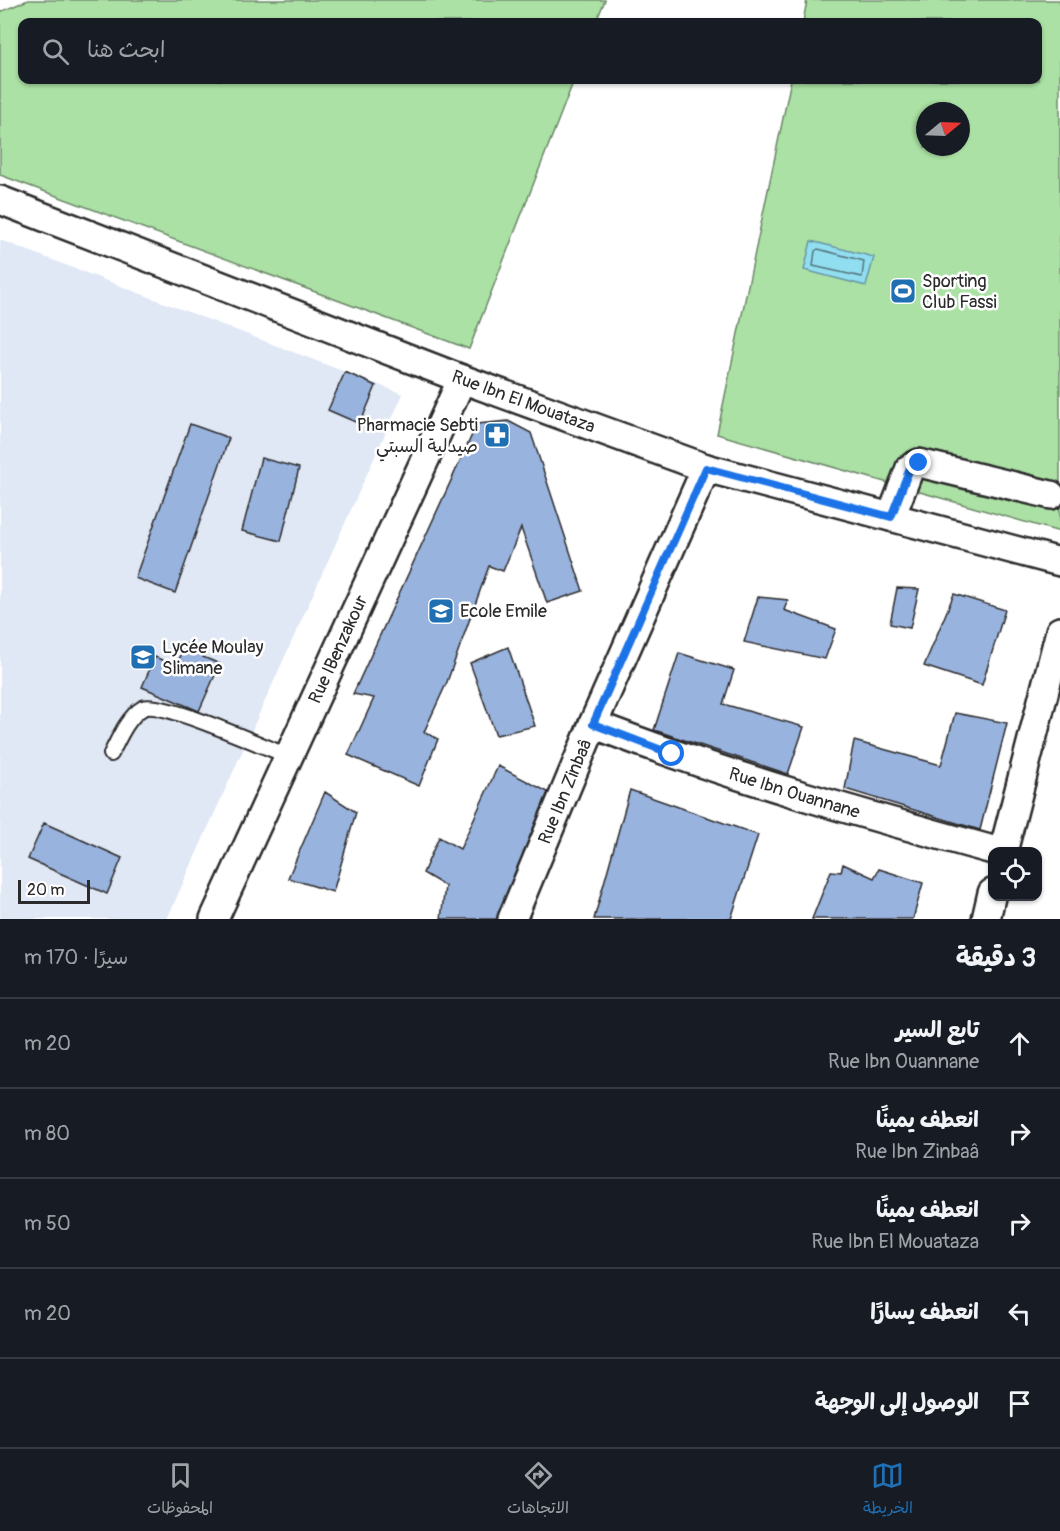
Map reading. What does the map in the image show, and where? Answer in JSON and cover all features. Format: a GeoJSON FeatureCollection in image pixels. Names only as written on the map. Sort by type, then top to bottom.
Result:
{"type":"FeatureCollection","features":[{"type":"Feature","properties":{"kind":"street","name":"Rue Ibn El Mouataza"},"geometry":{"type":"LineString","coordinates":[[0,200],[462,379],[706,468],[1060,562]]}},
{"type":"Feature","properties":{"kind":"street","name":"Rue IBenzakour"},"geometry":{"type":"LineString","coordinates":[[214,919],[462,379]]}},
{"type":"Feature","properties":{"kind":"street"},"geometry":{"type":"LineString","coordinates":[[891,517],[910,468],[919,463],[1051,495]]}},
{"type":"Feature","properties":{"kind":"street","name":"Rue Ibn Zinbaâ"},"geometry":{"type":"LineString","coordinates":[[512,919],[593,724],[706,468]]}},
{"type":"Feature","properties":{"kind":"street"},"geometry":{"type":"LineString","coordinates":[[1003,847],[1060,631]]}},
{"type":"Feature","properties":{"kind":"street","name":"Rue Ibn Ouannane"},"geometry":{"type":"LineString","coordinates":[[593,724],[672,754],[777,789],[988,848]]}},
{"type":"Feature","properties":{"kind":"street"},"geometry":{"type":"LineString","coordinates":[[986,919],[991,901]]}},
{"type":"Feature","properties":{"kind":"lane"},"geometry":{"type":"LineString","coordinates":[[111,754],[120,736],[137,713],[143,708],[151,707],[192,718],[288,756]]}},
{"type":"Feature","properties":{"kind":"shaded area","name":"Lycée Moulay Slimane"},"geometry":{"type":"Polygon","coordinates":[[[0,240],[403,394],[167,919],[0,919],[0,240]]]}},
{"type":"Feature","properties":{"kind":"green space"},"geometry":{"type":"Polygon","coordinates":[[[28,0],[605,0],[598,18],[18,18],[18,84],[572,84],[469,349],[0,175],[0,12],[28,0]]]}},
{"type":"Feature","properties":{"kind":"green space","name":"Sporting Club Fassi"},"geometry":{"type":"Polygon","coordinates":[[[807,0],[1060,0],[1060,532],[717,434],[790,84],[1042,84],[1042,18],[804,18],[807,0]]]}},
{"type":"Feature","properties":{"kind":"water"},"geometry":{"type":"Polygon","coordinates":[[[811,241],[874,257],[866,286],[804,270],[811,241]]]}},
{"type":"Feature","properties":{"kind":"building"},"geometry":{"type":"Polygon","coordinates":[[[345,372],[376,386],[360,424],[328,410],[345,372]]]}},
{"type":"Feature","properties":{"kind":"building"},"geometry":{"type":"Polygon","coordinates":[[[508,421],[531,433],[583,591],[547,603],[521,528],[503,571],[489,566],[447,682],[424,732],[438,739],[419,786],[348,755],[374,698],[353,694],[477,424],[508,421]]]}},
{"type":"Feature","properties":{"kind":"building"},"geometry":{"type":"Polygon","coordinates":[[[190,424],[229,438],[175,593],[135,578],[190,424]]]}},
{"type":"Feature","properties":{"kind":"building"},"geometry":{"type":"Polygon","coordinates":[[[261,458],[299,468],[281,541],[242,531],[261,458]]]}},
{"type":"Feature","properties":{"kind":"building"},"geometry":{"type":"Polygon","coordinates":[[[897,588],[919,589],[910,628],[890,624],[897,588]]]}},
{"type":"Feature","properties":{"kind":"building"},"geometry":{"type":"Polygon","coordinates":[[[954,594],[1005,610],[982,685],[924,666],[954,594]]]}},
{"type":"Feature","properties":{"kind":"building"},"geometry":{"type":"Polygon","coordinates":[[[758,597],[788,600],[784,610],[836,629],[825,659],[744,642],[758,597]]]}},
{"type":"Feature","properties":{"kind":"building"},"geometry":{"type":"Polygon","coordinates":[[[186,644],[205,652],[203,657],[220,664],[199,711],[142,687],[155,657],[176,666],[186,644]]]}},
{"type":"Feature","properties":{"kind":"building"},"geometry":{"type":"Polygon","coordinates":[[[508,647],[535,726],[496,735],[470,663],[508,647]]]}},
{"type":"Feature","properties":{"kind":"building"},"geometry":{"type":"Polygon","coordinates":[[[679,653],[734,670],[723,704],[804,727],[788,774],[654,730],[679,653]]]}},
{"type":"Feature","properties":{"kind":"building"},"geometry":{"type":"Polygon","coordinates":[[[955,713],[1007,723],[980,830],[845,789],[854,741],[941,765],[955,713]]]}},
{"type":"Feature","properties":{"kind":"building"},"geometry":{"type":"Polygon","coordinates":[[[498,766],[548,792],[497,919],[441,919],[445,886],[423,873],[439,837],[460,849],[498,766]]]}},
{"type":"Feature","properties":{"kind":"building"},"geometry":{"type":"Polygon","coordinates":[[[630,790],[758,835],[731,919],[594,919],[630,790]]]}},
{"type":"Feature","properties":{"kind":"building"},"geometry":{"type":"Polygon","coordinates":[[[325,792],[356,812],[333,892],[288,878],[325,792]]]}},
{"type":"Feature","properties":{"kind":"building"},"geometry":{"type":"Polygon","coordinates":[[[44,823],[122,858],[107,894],[28,859],[44,823]]]}},
{"type":"Feature","properties":{"kind":"building"},"geometry":{"type":"Polygon","coordinates":[[[843,864],[874,878],[879,869],[923,883],[913,919],[812,919],[831,871],[841,872],[843,864]]]}},
{"type":"Feature","properties":{"kind":"place","name":"Sporting Club Fassi"},"geometry":{"type":"Point","coordinates":[903,291]}},
{"type":"Feature","properties":{"kind":"place","name":"Pharmacie Sebti صيدلية السبتي"},"geometry":{"type":"Point","coordinates":[497,435]}},
{"type":"Feature","properties":{"kind":"place","name":"Ecole Emile"},"geometry":{"type":"Point","coordinates":[441,611]}},
{"type":"Feature","properties":{"kind":"place","name":"Lycée Moulay Slimane"},"geometry":{"type":"Point","coordinates":[143,657]}},
{"type":"Feature","properties":{"kind":"route"},"geometry":{"type":"LineString","coordinates":[[672,754],[593,724],[706,468],[891,517],[899,490],[910,468],[919,463]]}}]}
